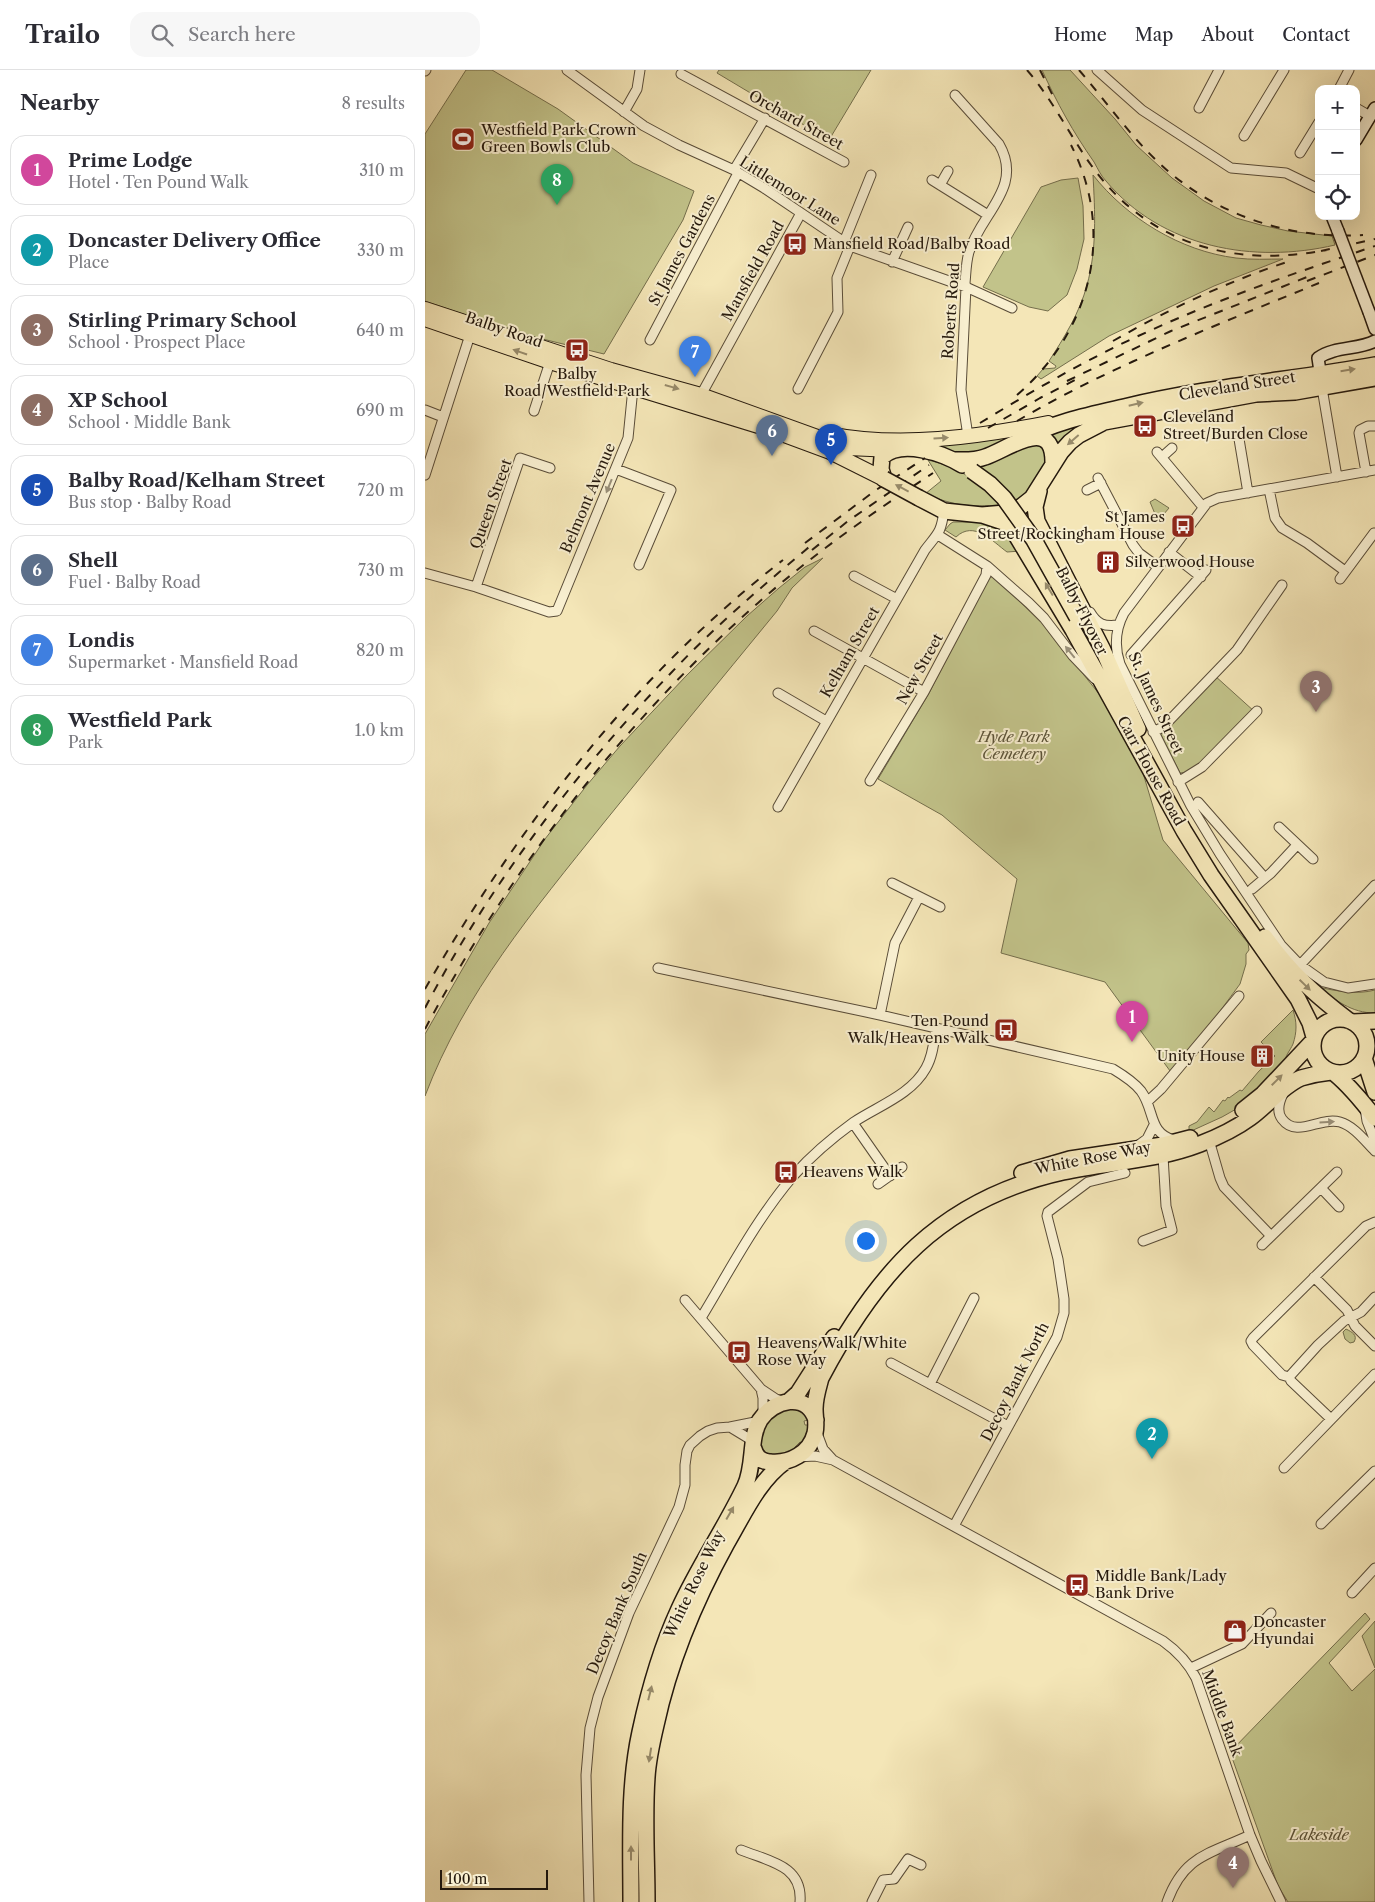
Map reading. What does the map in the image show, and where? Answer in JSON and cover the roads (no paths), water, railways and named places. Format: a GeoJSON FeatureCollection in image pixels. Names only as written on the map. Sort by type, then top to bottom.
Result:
{"type":"FeatureCollection","features":[{"type":"Feature","properties":{"kind":"highway","name":"Cleveland Street"},"geometry":{"type":"LineString","coordinates":[[1053,464],[1070,442],[1104,422],[1321,381],[1375,365]]}},
{"type":"Feature","properties":{"kind":"highway","name":"Cleveland Street"},"geometry":{"type":"LineString","coordinates":[[1023,439],[1071,419],[1186,394],[1301,376],[1341,384],[1375,378]]}},
{"type":"Feature","properties":{"kind":"highway"},"geometry":{"type":"LineString","coordinates":[[1023,439],[1036,437],[1047,441],[1052,450],[1053,464]]}},
{"type":"Feature","properties":{"kind":"highway","name":"Balby Flyover"},"geometry":{"type":"LineString","coordinates":[[954,460],[973,460],[987,457],[1023,439]]}},
{"type":"Feature","properties":{"kind":"highway"},"geometry":{"type":"LineString","coordinates":[[884,479],[881,469],[882,457],[893,450]]}},
{"type":"Feature","properties":{"kind":"highway","name":"Balby Flyover"},"geometry":{"type":"LineString","coordinates":[[893,450],[933,452],[954,460],[990,484],[1004,498],[1034,540],[1077,618]]}},
{"type":"Feature","properties":{"kind":"highway","name":"Balby Flyover"},"geometry":{"type":"LineString","coordinates":[[884,479],[944,511],[982,515],[1005,513],[1018,509],[1032,498],[1053,464]]}},
{"type":"Feature","properties":{"kind":"highway","name":"Balby Flyover"},"geometry":{"type":"LineString","coordinates":[[1040,487],[1035,507],[1037,522],[1146,733]]}},
{"type":"Feature","properties":{"kind":"highway","name":"Carr House Road"},"geometry":{"type":"LineString","coordinates":[[982,515],[1003,522],[1017,535],[1073,630],[1184,831],[1211,875],[1298,999],[1311,1023],[1313,1039]]}},
{"type":"Feature","properties":{"kind":"highway","name":"Carr House Road"},"geometry":{"type":"LineString","coordinates":[[1077,618],[1146,733],[1210,856],[1276,952],[1296,976],[1315,994],[1350,1021]]}},
{"type":"Feature","properties":{"kind":"highway"},"geometry":{"type":"LineString","coordinates":[[1371,1120],[1363,1102],[1346,1081],[1319,1064],[1314,1055],[1313,1039],[1320,1028],[1327,1022],[1336,1019],[1375,1021]]}},
{"type":"Feature","properties":{"kind":"highway"},"geometry":{"type":"LineString","coordinates":[[1350,1021],[1363,1032],[1367,1043],[1375,1092]]}},
{"type":"Feature","properties":{"kind":"highway","name":"White Rose Way"},"geometry":{"type":"LineString","coordinates":[[631,1902],[633,1781],[640,1734],[653,1682],[679,1609],[751,1471],[753,1445],[761,1419],[771,1408],[787,1401],[797,1393],[860,1296],[889,1259],[946,1208],[984,1187],[1012,1176],[1070,1159],[1178,1142],[1198,1135],[1236,1116],[1263,1094],[1313,1039]]}},
{"type":"Feature","properties":{"kind":"highway"},"geometry":{"type":"LineString","coordinates":[[1332,1072],[1350,1071],[1359,1065],[1368,1052]]}},
{"type":"Feature","properties":{"kind":"highway","name":"White Rose Way"},"geometry":{"type":"LineString","coordinates":[[647,1902],[647,1777],[653,1738],[666,1681],[691,1612],[723,1550],[769,1474],[809,1446],[816,1424],[817,1391],[821,1378],[870,1299],[898,1263],[945,1222],[974,1203],[1028,1181],[1064,1172],[1183,1151],[1231,1130],[1250,1118],[1299,1079],[1332,1072]]}},
{"type":"Feature","properties":{"kind":"highway"},"geometry":{"type":"LineString","coordinates":[[787,1401],[806,1405],[811,1409],[816,1424]]}},
{"type":"Feature","properties":{"kind":"highway"},"geometry":{"type":"LineString","coordinates":[[753,1445],[760,1459],[767,1462],[792,1459]]}},
{"type":"Feature","properties":{"kind":"main road","name":"Balby Road"},"geometry":{"type":"LineString","coordinates":[[425,309],[699,401],[830,452],[884,479]]}},
{"type":"Feature","properties":{"kind":"main road","name":"Balby Road"},"geometry":{"type":"LineString","coordinates":[[425,319],[633,388],[699,401]]}},
{"type":"Feature","properties":{"kind":"main road"},"geometry":{"type":"LineString","coordinates":[[611,370],[623,375],[632,384],[633,388]]}},
{"type":"Feature","properties":{"kind":"main road","name":"Balby Flyover"},"geometry":{"type":"LineString","coordinates":[[699,401],[789,426],[840,436],[887,441],[968,436]]}},
{"type":"Feature","properties":{"kind":"main road","name":"Cleveland Street"},"geometry":{"type":"LineString","coordinates":[[968,436],[1015,430],[1071,419]]}},
{"type":"Feature","properties":{"kind":"main road","name":"Balby Flyover"},"geometry":{"type":"LineString","coordinates":[[789,426],[848,448],[893,450]]}},
{"type":"Feature","properties":{"kind":"street","name":"Littlemoor Lane"},"geometry":{"type":"LineString","coordinates":[[567,70],[624,112],[679,145],[736,172],[847,244],[892,262],[966,287],[1012,308]]}},
{"type":"Feature","properties":{"kind":"street"},"geometry":{"type":"LineString","coordinates":[[624,112],[637,89],[641,70]]}},
{"type":"Feature","properties":{"kind":"street"},"geometry":{"type":"LineString","coordinates":[[1097,70],[1142,110],[1231,168],[1286,173],[1315,187]]}},
{"type":"Feature","properties":{"kind":"street"},"geometry":{"type":"LineString","coordinates":[[1199,108],[1219,70]]}},
{"type":"Feature","properties":{"kind":"street"},"geometry":{"type":"LineString","coordinates":[[1244,136],[1284,70]]}},
{"type":"Feature","properties":{"kind":"street"},"geometry":{"type":"LineString","coordinates":[[1341,85],[1349,70]]}},
{"type":"Feature","properties":{"kind":"street","name":"Orchard Street"},"geometry":{"type":"LineString","coordinates":[[681,74],[844,162]]}},
{"type":"Feature","properties":{"kind":"street","name":"Roberts Road"},"geometry":{"type":"LineString","coordinates":[[955,94],[999,144],[1004,153],[1007,172],[1003,190],[969,252],[965,283],[961,390],[968,436]]}},
{"type":"Feature","properties":{"kind":"street"},"geometry":{"type":"LineString","coordinates":[[1360,109],[1373,112],[1360,133]]}},
{"type":"Feature","properties":{"kind":"street","name":"St James Gardens"},"geometry":{"type":"LineString","coordinates":[[650,340],[765,118]]}},
{"type":"Feature","properties":{"kind":"street"},"geometry":{"type":"LineString","coordinates":[[968,125],[976,118]]}},
{"type":"Feature","properties":{"kind":"street"},"geometry":{"type":"LineString","coordinates":[[1300,153],[1315,129]]}},
{"type":"Feature","properties":{"kind":"street"},"geometry":{"type":"LineString","coordinates":[[948,171],[936,182],[988,215]]}},
{"type":"Feature","properties":{"kind":"street"},"geometry":{"type":"LineString","coordinates":[[798,389],[838,312],[837,278],[871,176]]}},
{"type":"Feature","properties":{"kind":"street","name":"Mansfield Road"},"geometry":{"type":"LineString","coordinates":[[699,401],[801,213]]}},
{"type":"Feature","properties":{"kind":"street"},"geometry":{"type":"LineString","coordinates":[[1334,220],[1375,330]]}},
{"type":"Feature","properties":{"kind":"street"},"geometry":{"type":"LineString","coordinates":[[892,262],[908,227]]}},
{"type":"Feature","properties":{"kind":"street"},"geometry":{"type":"LineString","coordinates":[[425,475],[470,335]]}},
{"type":"Feature","properties":{"kind":"street"},"geometry":{"type":"LineString","coordinates":[[1301,376],[1318,358],[1333,351],[1375,341]]}},
{"type":"Feature","properties":{"kind":"street"},"geometry":{"type":"LineString","coordinates":[[1318,358],[1337,477]]}},
{"type":"Feature","properties":{"kind":"street"},"geometry":{"type":"LineString","coordinates":[[534,411],[550,362]]}},
{"type":"Feature","properties":{"kind":"street","name":"Belmont Avenue"},"geometry":{"type":"LineString","coordinates":[[476,587],[553,612],[557,611],[628,438],[633,388]]}},
{"type":"Feature","properties":{"kind":"street"},"geometry":{"type":"LineString","coordinates":[[425,410],[443,417]]}},
{"type":"Feature","properties":{"kind":"street"},"geometry":{"type":"LineString","coordinates":[[1370,471],[1359,433],[1363,428],[1375,426]]}},
{"type":"Feature","properties":{"kind":"street"},"geometry":{"type":"LineString","coordinates":[[1239,439],[1248,493]]}},
{"type":"Feature","properties":{"kind":"street"},"geometry":{"type":"LineString","coordinates":[[1172,448],[1159,455],[1203,507]]}},
{"type":"Feature","properties":{"kind":"street","name":"Queen Street"},"geometry":{"type":"LineString","coordinates":[[476,587],[520,458],[550,468]]}},
{"type":"Feature","properties":{"kind":"street"},"geometry":{"type":"LineString","coordinates":[[616,469],[671,490],[639,565]]}},
{"type":"Feature","properties":{"kind":"street","name":"St. James Street"},"geometry":{"type":"LineString","coordinates":[[1370,471],[1218,498],[1203,507],[1124,614],[1118,626],[1116,644],[1117,654],[1146,733],[1178,782],[1220,854],[1281,945],[1315,978],[1336,986],[1358,988],[1375,984]]}},
{"type":"Feature","properties":{"kind":"street"},"geometry":{"type":"LineString","coordinates":[[1087,490],[1099,480],[1133,545],[1158,567]]}},
{"type":"Feature","properties":{"kind":"street"},"geometry":{"type":"LineString","coordinates":[[1269,488],[1275,518],[1282,528],[1307,542],[1343,575],[1372,532]]}},
{"type":"Feature","properties":{"kind":"street","name":"Kelham Street"},"geometry":{"type":"LineString","coordinates":[[778,807],[925,550],[938,535],[944,511]]}},
{"type":"Feature","properties":{"kind":"street"},"geometry":{"type":"LineString","coordinates":[[938,535],[987,566],[1044,618],[1073,656],[1104,687]]}},
{"type":"Feature","properties":{"kind":"street"},"geometry":{"type":"LineString","coordinates":[[1131,655],[1203,573],[1169,552]]}},
{"type":"Feature","properties":{"kind":"street","name":"New Street"},"geometry":{"type":"LineString","coordinates":[[870,781],[924,692],[986,576],[987,566]]}},
{"type":"Feature","properties":{"kind":"street"},"geometry":{"type":"LineString","coordinates":[[1060,566],[1098,622],[1110,626],[1118,626]]}},
{"type":"Feature","properties":{"kind":"street"},"geometry":{"type":"LineString","coordinates":[[425,573],[476,587]]}},
{"type":"Feature","properties":{"kind":"street"},"geometry":{"type":"LineString","coordinates":[[854,576],[897,599]]}},
{"type":"Feature","properties":{"kind":"street"},"geometry":{"type":"LineString","coordinates":[[1146,733],[1163,727],[1229,659],[1247,637],[1282,585]]}},
{"type":"Feature","properties":{"kind":"street"},"geometry":{"type":"LineString","coordinates":[[814,631],[924,692]]}},
{"type":"Feature","properties":{"kind":"street"},"geometry":{"type":"LineString","coordinates":[[779,693],[826,721]]}},
{"type":"Feature","properties":{"kind":"street"},"geometry":{"type":"LineString","coordinates":[[1178,782],[1202,767],[1257,711]]}},
{"type":"Feature","properties":{"kind":"street"},"geometry":{"type":"LineString","coordinates":[[1198,802],[1265,877]]}},
{"type":"Feature","properties":{"kind":"street"},"geometry":{"type":"LineString","coordinates":[[1279,827],[1313,859]]}},
{"type":"Feature","properties":{"kind":"street"},"geometry":{"type":"LineString","coordinates":[[1220,854],[1235,844]]}},
{"type":"Feature","properties":{"kind":"street"},"geometry":{"type":"LineString","coordinates":[[1252,889],[1297,845]]}},
{"type":"Feature","properties":{"kind":"street"},"geometry":{"type":"LineString","coordinates":[[892,883],[940,907]]}},
{"type":"Feature","properties":{"kind":"street"},"geometry":{"type":"LineString","coordinates":[[1300,965],[1375,886]]}},
{"type":"Feature","properties":{"kind":"street"},"geometry":{"type":"LineString","coordinates":[[879,1015],[895,943],[919,897]]}},
{"type":"Feature","properties":{"kind":"street"},"geometry":{"type":"LineString","coordinates":[[658,968],[879,1015],[1113,1069],[1136,1086],[1147,1102],[1154,1125],[1163,1136],[1178,1142]]}},
{"type":"Feature","properties":{"kind":"street"},"geometry":{"type":"LineString","coordinates":[[1147,1102],[1161,1089],[1239,996]]}},
{"type":"Feature","properties":{"kind":"street"},"geometry":{"type":"LineString","coordinates":[[701,1318],[764,1214],[775,1198],[809,1160],[853,1123],[913,1086],[926,1068],[931,1057],[936,1028]]}},
{"type":"Feature","properties":{"kind":"street"},"geometry":{"type":"LineString","coordinates":[[1287,1087],[1278,1109],[1280,1117],[1289,1125],[1302,1128],[1319,1122],[1339,1122],[1353,1129],[1375,1151]]}},
{"type":"Feature","properties":{"kind":"street"},"geometry":{"type":"LineString","coordinates":[[1353,1129],[1361,1130],[1371,1120]]}},
{"type":"Feature","properties":{"kind":"street"},"geometry":{"type":"LineString","coordinates":[[1371,1120],[1375,1141]]}},
{"type":"Feature","properties":{"kind":"street"},"geometry":{"type":"LineString","coordinates":[[853,1123],[890,1176]]}},
{"type":"Feature","properties":{"kind":"street"},"geometry":{"type":"LineString","coordinates":[[1130,1150],[1147,1139],[1154,1125]]}},
{"type":"Feature","properties":{"kind":"street"},"geometry":{"type":"LineString","coordinates":[[1209,1140],[1224,1187],[1271,1236]]}},
{"type":"Feature","properties":{"kind":"street"},"geometry":{"type":"LineString","coordinates":[[1143,1241],[1172,1230],[1166,1206],[1163,1156]]}},
{"type":"Feature","properties":{"kind":"street"},"geometry":{"type":"LineString","coordinates":[[878,1184],[902,1167]]}},
{"type":"Feature","properties":{"kind":"street"},"geometry":{"type":"LineString","coordinates":[[1262,1246],[1337,1172]]}},
{"type":"Feature","properties":{"kind":"street","name":"Decoy Bank North"},"geometry":{"type":"LineString","coordinates":[[954,1526],[1057,1337],[1064,1313],[1063,1282],[1047,1216],[1048,1212],[1088,1182],[1125,1173]]}},
{"type":"Feature","properties":{"kind":"street"},"geometry":{"type":"LineString","coordinates":[[1321,1188],[1339,1207]]}},
{"type":"Feature","properties":{"kind":"street"},"geometry":{"type":"LineString","coordinates":[[1289,1376],[1282,1375],[1251,1341],[1366,1226],[1375,1222]]}},
{"type":"Feature","properties":{"kind":"street"},"geometry":{"type":"LineString","coordinates":[[1314,1277],[1347,1310],[1355,1326],[1375,1346]]}},
{"type":"Feature","properties":{"kind":"street"},"geometry":{"type":"LineString","coordinates":[[1289,1376],[1344,1321],[1361,1312],[1375,1297]]}},
{"type":"Feature","properties":{"kind":"street"},"geometry":{"type":"LineString","coordinates":[[930,1384],[974,1298]]}},
{"type":"Feature","properties":{"kind":"street"},"geometry":{"type":"LineString","coordinates":[[685,1300],[761,1389],[776,1399],[787,1401]]}},
{"type":"Feature","properties":{"kind":"street"},"geometry":{"type":"LineString","coordinates":[[891,1363],[1008,1426]]}},
{"type":"Feature","properties":{"kind":"street"},"geometry":{"type":"LineString","coordinates":[[1284,1468],[1375,1374]]}},
{"type":"Feature","properties":{"kind":"street"},"geometry":{"type":"LineString","coordinates":[[1289,1376],[1291,1381],[1331,1419]]}},
{"type":"Feature","properties":{"kind":"street"},"geometry":{"type":"LineString","coordinates":[[761,1389],[763,1398],[761,1419]]}},
{"type":"Feature","properties":{"kind":"street","name":"Decoy Bank South"},"geometry":{"type":"LineString","coordinates":[[589,1902],[586,1776],[590,1728],[598,1697],[629,1613],[682,1501],[685,1485],[685,1458],[690,1445],[708,1431],[761,1419]]}},
{"type":"Feature","properties":{"kind":"street","name":"Middle Bank"},"geometry":{"type":"LineString","coordinates":[[816,1424],[819,1442],[833,1460]]}},
{"type":"Feature","properties":{"kind":"street"},"geometry":{"type":"LineString","coordinates":[[730,1427],[753,1445]]}},
{"type":"Feature","properties":{"kind":"street","name":"Middle Bank"},"geometry":{"type":"LineString","coordinates":[[792,1459],[815,1456],[833,1460],[1175,1649],[1191,1668],[1250,1835],[1281,1902]]}},
{"type":"Feature","properties":{"kind":"street"},"geometry":{"type":"LineString","coordinates":[[1321,1524],[1375,1471]]}},
{"type":"Feature","properties":{"kind":"street"},"geometry":{"type":"LineString","coordinates":[[1352,1593],[1375,1568]]}},
{"type":"Feature","properties":{"kind":"street"},"geometry":{"type":"LineString","coordinates":[[1191,1668],[1242,1644],[1271,1613]]}},
{"type":"Feature","properties":{"kind":"street"},"geometry":{"type":"LineString","coordinates":[[1167,1902],[1179,1877],[1195,1861],[1205,1854],[1250,1835]]}},
{"type":"Feature","properties":{"kind":"street"},"geometry":{"type":"LineString","coordinates":[[741,1850],[785,1868],[795,1876],[799,1888],[800,1902]]}},
{"type":"Feature","properties":{"kind":"street"},"geometry":{"type":"LineString","coordinates":[[872,1902],[883,1880],[894,1879],[907,1859],[921,1865]]}},
{"type":"Feature","properties":{"kind":"railway"},"geometry":{"type":"LineString","coordinates":[[1027,70],[1091,165],[1114,192],[1139,215],[1166,232],[1196,244],[1226,252],[1259,256],[1292,255],[1327,250]]}},
{"type":"Feature","properties":{"kind":"railway"},"geometry":{"type":"LineString","coordinates":[[1040,70],[1053,96]]}},
{"type":"Feature","properties":{"kind":"railway"},"geometry":{"type":"LineString","coordinates":[[1079,70],[1146,150],[1177,179],[1200,195],[1251,219],[1278,227],[1306,233],[1363,235]]}},
{"type":"Feature","properties":{"kind":"railway"},"geometry":{"type":"LineString","coordinates":[[1017,395],[1042,369],[1063,341],[1078,311],[1089,279],[1093,246],[1092,212],[1085,178],[1071,145]]}},
{"type":"Feature","properties":{"kind":"railway"},"geometry":{"type":"LineString","coordinates":[[1321,251],[1375,239]]}},
{"type":"Feature","properties":{"kind":"railway"},"geometry":{"type":"LineString","coordinates":[[980,423],[1062,375],[1147,332],[1231,297],[1375,246]]}},
{"type":"Feature","properties":{"kind":"railway"},"geometry":{"type":"LineString","coordinates":[[1307,281],[1375,255]]}},
{"type":"Feature","properties":{"kind":"railway"},"geometry":{"type":"LineString","coordinates":[[1113,341],[1201,296],[1293,260]]}},
{"type":"Feature","properties":{"kind":"railway"},"geometry":{"type":"LineString","coordinates":[[1067,381],[1171,331],[1312,275]]}},
{"type":"Feature","properties":{"kind":"railway"},"geometry":{"type":"LineString","coordinates":[[1017,421],[1128,364],[1204,330],[1319,283]]}},
{"type":"Feature","properties":{"kind":"railway"},"geometry":{"type":"LineString","coordinates":[[988,428],[1075,380]]}},
{"type":"Feature","properties":{"kind":"railway"},"geometry":{"type":"LineString","coordinates":[[805,543],[876,490],[925,458]]}},
{"type":"Feature","properties":{"kind":"railway"},"geometry":{"type":"LineString","coordinates":[[812,550],[848,521],[929,465]]}},
{"type":"Feature","properties":{"kind":"railway"},"geometry":{"type":"LineString","coordinates":[[425,1029],[458,970],[532,856],[616,748],[661,698],[708,649],[779,585],[843,535],[933,473]]}},
{"type":"Feature","properties":{"kind":"railway"},"geometry":{"type":"LineString","coordinates":[[425,1008],[477,918],[506,875],[536,832],[601,751],[670,674],[722,622],[815,542]]}},
{"type":"Feature","properties":{"kind":"railway"},"geometry":{"type":"LineString","coordinates":[[425,989],[499,870],[540,812],[583,757],[677,653],[729,605],[783,560]]}},
{"type":"Feature","properties":{"kind":"place","name":"Westfield Park Crown Green Bowls Club"},"geometry":{"type":"Point","coordinates":[463,139]}},
{"type":"Feature","properties":{"kind":"place","name":"Westfield Park"},"geometry":{"type":"Point","coordinates":[557,205]}},
{"type":"Feature","properties":{"kind":"place","name":"Mansfield Road/Balby Road"},"geometry":{"type":"Point","coordinates":[795,244]}},
{"type":"Feature","properties":{"kind":"place","name":"Balby Road/Westfield Park"},"geometry":{"type":"Point","coordinates":[577,350]}},
{"type":"Feature","properties":{"kind":"place","name":"Londis"},"geometry":{"type":"Point","coordinates":[695,377]}},
{"type":"Feature","properties":{"kind":"place","name":"Cleveland Street/Burden Close"},"geometry":{"type":"Point","coordinates":[1145,426]}},
{"type":"Feature","properties":{"kind":"place","name":"Shell"},"geometry":{"type":"Point","coordinates":[772,456]}},
{"type":"Feature","properties":{"kind":"place","name":"Balby Road/Kelham Street"},"geometry":{"type":"Point","coordinates":[831,465]}},
{"type":"Feature","properties":{"kind":"place","name":"St James Street/Rockingham House"},"geometry":{"type":"Point","coordinates":[1183,526]}},
{"type":"Feature","properties":{"kind":"place","name":"Silverwood House"},"geometry":{"type":"Point","coordinates":[1108,562]}},
{"type":"Feature","properties":{"kind":"place","name":"Stirling Primary School"},"geometry":{"type":"Point","coordinates":[1316,712]}},
{"type":"Feature","properties":{"kind":"place","name":"Ten Pound Walk/Heavens Walk"},"geometry":{"type":"Point","coordinates":[1006,1030]}},
{"type":"Feature","properties":{"kind":"place","name":"Prime Lodge"},"geometry":{"type":"Point","coordinates":[1132,1042]}},
{"type":"Feature","properties":{"kind":"place","name":"Unity House"},"geometry":{"type":"Point","coordinates":[1262,1056]}},
{"type":"Feature","properties":{"kind":"place","name":"Heavens Walk"},"geometry":{"type":"Point","coordinates":[786,1172]}},
{"type":"Feature","properties":{"kind":"place","name":"Heavens Walk/White Rose Way"},"geometry":{"type":"Point","coordinates":[739,1352]}},
{"type":"Feature","properties":{"kind":"place","name":"Doncaster Delivery Office"},"geometry":{"type":"Point","coordinates":[1152,1459]}},
{"type":"Feature","properties":{"kind":"place","name":"Middle Bank/Lady Bank Drive"},"geometry":{"type":"Point","coordinates":[1077,1585]}},
{"type":"Feature","properties":{"kind":"place","name":"Doncaster Hyundai"},"geometry":{"type":"Point","coordinates":[1235,1631]}},
{"type":"Feature","properties":{"kind":"place","name":"XP School"},"geometry":{"type":"Point","coordinates":[1233,1888]}},
{"type":"Feature","properties":{"kind":"park label","name":"Hyde Park Cemetery"},"geometry":{"type":"Point","coordinates":[1014,746]}},
{"type":"Feature","properties":{"kind":"park label","name":"Lakeside"},"geometry":{"type":"Point","coordinates":[1319,1835]}}]}
